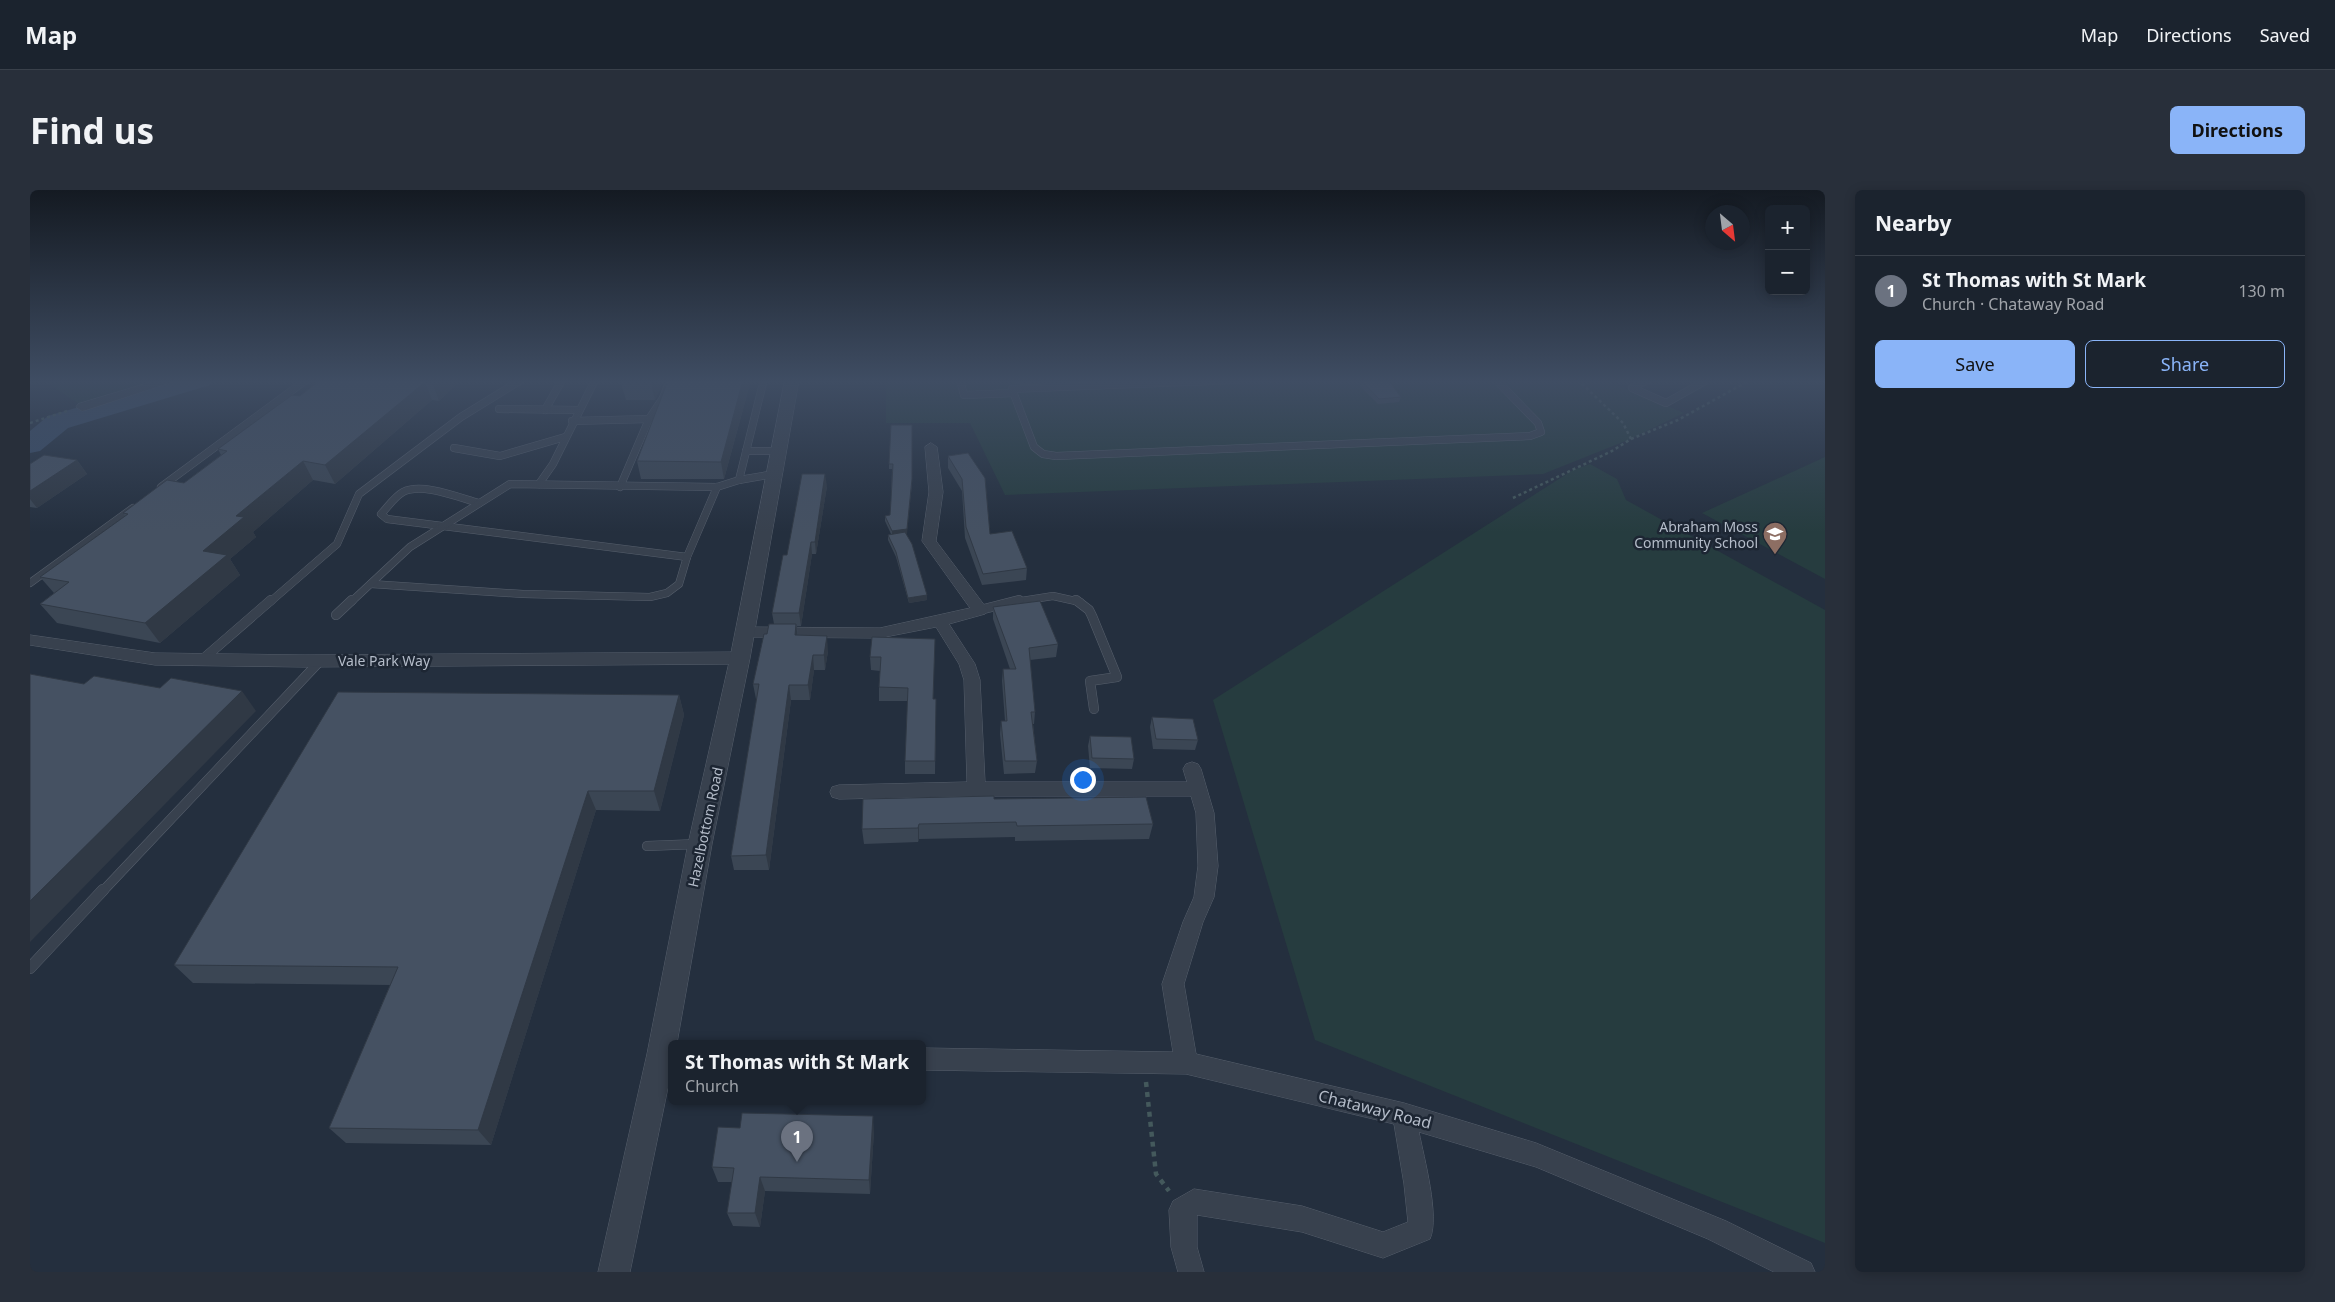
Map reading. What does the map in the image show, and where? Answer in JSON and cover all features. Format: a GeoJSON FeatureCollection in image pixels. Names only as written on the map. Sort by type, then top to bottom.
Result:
{"type":"FeatureCollection","features":[{"type":"Feature","properties":{"kind":"street","name":"Hazelbottom Road"},"geometry":{"type":"LineString","coordinates":[[669,1040],[700,844],[740,658],[783,430]]}},
{"type":"Feature","properties":{"kind":"street"},"geometry":{"type":"LineString","coordinates":[[745,632],[880,633],[940,621],[980,610],[929,541],[936,492],[930,447]]}},
{"type":"Feature","properties":{"kind":"street"},"geometry":{"type":"LineString","coordinates":[[940,621],[967,664],[972,680],[976,790]]}},
{"type":"Feature","properties":{"kind":"street","name":"Vale Park Way"},"geometry":{"type":"LineString","coordinates":[[30,640],[155,659],[740,658]]}},
{"type":"Feature","properties":{"kind":"street"},"geometry":{"type":"LineString","coordinates":[[1186,1063],[1173,984],[1192,922],[1204,896],[1208,866],[1205,813],[1192,769]]}},
{"type":"Feature","properties":{"kind":"street"},"geometry":{"type":"LineString","coordinates":[[839,792],[1197,789]]}},
{"type":"Feature","properties":{"kind":"street","name":"Hazelbottom Road"},"geometry":{"type":"LineString","coordinates":[[614,1272],[667,1054]]}},
{"type":"Feature","properties":{"kind":"street","name":"Chataway Road"},"geometry":{"type":"LineString","coordinates":[[926,1058],[1186,1063],[1404,1115],[1536,1155],[1717,1230],[1802,1272]]}},
{"type":"Feature","properties":{"kind":"street"},"geometry":{"type":"LineString","coordinates":[[1190,1272],[1184,1247],[1182,1210],[1194,1202],[1302,1220],[1383,1245],[1421,1230],[1417,1184],[1404,1115]]}},
{"type":"Feature","properties":{"kind":"lane"},"geometry":{"type":"LineString","coordinates":[[158,490],[238,430]]}},
{"type":"Feature","properties":{"kind":"lane"},"geometry":{"type":"LineString","coordinates":[[203,660],[337,544],[359,494],[443,430]]}},
{"type":"Feature","properties":{"kind":"lane"},"geometry":{"type":"LineString","coordinates":[[539,484],[553,464],[568,430]]}},
{"type":"Feature","properties":{"kind":"lane"},"geometry":{"type":"LineString","coordinates":[[620,487],[644,430]]}},
{"type":"Feature","properties":{"kind":"lane"},"geometry":{"type":"LineString","coordinates":[[739,480],[751,430]]}},
{"type":"Feature","properties":{"kind":"lane"},"geometry":{"type":"LineString","coordinates":[[1028,430],[1034,447],[1043,454],[1056,456],[1530,436],[1541,432],[1540,430]]}},
{"type":"Feature","properties":{"kind":"lane"},"geometry":{"type":"LineString","coordinates":[[454,448],[500,456],[565,437]]}},
{"type":"Feature","properties":{"kind":"lane"},"geometry":{"type":"LineString","coordinates":[[746,451],[779,451]]}},
{"type":"Feature","properties":{"kind":"lane"},"geometry":{"type":"LineString","coordinates":[[336,616],[410,547],[510,484],[717,487],[739,480],[774,474]]}},
{"type":"Feature","properties":{"kind":"lane"},"geometry":{"type":"LineString","coordinates":[[371,584],[523,594],[650,597],[667,593],[679,584],[687,557],[717,487]]}},
{"type":"Feature","properties":{"kind":"lane"},"geometry":{"type":"LineString","coordinates":[[479,503],[435,492],[411,489],[403,492],[381,514],[387,519],[442,527],[687,557]]}},
{"type":"Feature","properties":{"kind":"lane"},"geometry":{"type":"LineString","coordinates":[[30,583],[142,502]]}},
{"type":"Feature","properties":{"kind":"lane"},"geometry":{"type":"LineString","coordinates":[[980,610],[1057,596],[1079,602],[1089,610],[1117,677],[1090,681],[1094,709]]}},
{"type":"Feature","properties":{"kind":"lane"},"geometry":{"type":"LineString","coordinates":[[30,968],[320,660]]}},
{"type":"Feature","properties":{"kind":"lane"},"geometry":{"type":"LineString","coordinates":[[647,846],[700,844]]}},
{"type":"Feature","properties":{"kind":"path"},"geometry":{"type":"LineString","coordinates":[[1627,430],[1631,440]]}},
{"type":"Feature","properties":{"kind":"path"},"geometry":{"type":"LineString","coordinates":[[1513,498],[1653,430]]}},
{"type":"Feature","properties":{"kind":"path"},"geometry":{"type":"LineString","coordinates":[[1144,1062],[1156,1174],[1182,1210]]}},
{"type":"Feature","properties":{"kind":"green space"},"geometry":{"type":"Polygon","coordinates":[[[974,430],[1648,430],[1543,474],[1005,495],[974,430]]]}},
{"type":"Feature","properties":{"kind":"green space"},"geometry":{"type":"Polygon","coordinates":[[[1825,457],[1825,579],[1702,513],[1825,457]]]}},
{"type":"Feature","properties":{"kind":"green space"},"geometry":{"type":"Polygon","coordinates":[[[1590,464],[1617,479],[1626,500],[1825,610],[1825,1243],[1315,1040],[1213,700],[1573,470],[1590,464]]]}},
{"type":"Feature","properties":{"kind":"building"},"geometry":{"type":"Polygon","coordinates":[[[243,430],[367,430],[325,465],[303,461],[236,516],[244,517],[203,551],[227,555],[145,623],[40,604],[69,582],[40,577],[128,514],[123,513],[167,480],[184,483],[227,451],[218,449],[243,430]]]}},
{"type":"Feature","properties":{"kind":"building"},"geometry":{"type":"Polygon","coordinates":[[[649,430],[729,430],[721,462],[637,461],[649,430]]]}},
{"type":"Feature","properties":{"kind":"building"},"geometry":{"type":"Polygon","coordinates":[[[891,430],[912,430],[912,479],[907,529],[892,531],[885,516],[890,515],[893,464],[889,464],[891,430]]]}},
{"type":"Feature","properties":{"kind":"building"},"geometry":{"type":"Polygon","coordinates":[[[968,453],[985,478],[990,534],[1012,531],[1027,568],[983,574],[966,527],[962,479],[948,456],[968,453]]]}},
{"type":"Feature","properties":{"kind":"building"},"geometry":{"type":"Polygon","coordinates":[[[44,455],[77,460],[30,491],[30,464],[44,455]]]}},
{"type":"Feature","properties":{"kind":"building"},"geometry":{"type":"Polygon","coordinates":[[[802,474],[825,474],[815,542],[811,542],[799,613],[772,613],[783,555],[787,555],[802,474]]]}},
{"type":"Feature","properties":{"kind":"building"},"geometry":{"type":"Polygon","coordinates":[[[905,532],[912,544],[927,595],[908,598],[896,552],[888,535],[905,532]]]}},
{"type":"Feature","properties":{"kind":"building"},"geometry":{"type":"Polygon","coordinates":[[[1040,601],[1058,644],[1029,648],[1035,712],[1031,712],[1037,761],[1005,761],[1001,721],[1007,721],[1003,669],[1016,669],[993,607],[1040,601]]]}},
{"type":"Feature","properties":{"kind":"building"},"geometry":{"type":"Polygon","coordinates":[[[769,624],[796,624],[795,635],[827,636],[824,655],[813,655],[808,685],[789,685],[766,855],[731,856],[759,684],[753,684],[764,634],[767,634],[769,624]]]}},
{"type":"Feature","properties":{"kind":"building"},"geometry":{"type":"Polygon","coordinates":[[[872,637],[935,639],[933,699],[936,699],[935,761],[905,761],[908,688],[879,687],[881,657],[870,657],[872,637]]]}},
{"type":"Feature","properties":{"kind":"building"},"geometry":{"type":"Polygon","coordinates":[[[30,674],[84,684],[94,676],[160,688],[171,678],[242,691],[30,901],[30,674]]]}},
{"type":"Feature","properties":{"kind":"building"},"geometry":{"type":"Polygon","coordinates":[[[338,692],[679,695],[654,791],[588,791],[478,1130],[329,1128],[398,967],[174,965],[338,692]]]}},
{"type":"Feature","properties":{"kind":"building"},"geometry":{"type":"Polygon","coordinates":[[[1152,717],[1193,719],[1198,740],[1156,739],[1152,717]]]}},
{"type":"Feature","properties":{"kind":"building"},"geometry":{"type":"Polygon","coordinates":[[[1090,736],[1131,737],[1134,759],[1092,758],[1090,736]]]}},
{"type":"Feature","properties":{"kind":"building"},"geometry":{"type":"Polygon","coordinates":[[[994,796],[994,799],[1146,797],[1153,824],[1017,826],[1016,822],[919,824],[918,828],[862,829],[863,799],[994,796]]]}},
{"type":"Feature","properties":{"kind":"building"},"geometry":{"type":"Polygon","coordinates":[[[742,1113],[873,1116],[869,1180],[760,1177],[755,1213],[727,1213],[734,1168],[712,1167],[718,1127],[740,1128],[742,1113]]]}},
{"type":"Feature","properties":{"kind":"waterway"},"geometry":{"type":"LineString","coordinates":[[30,445],[48,430]]}},
{"type":"Feature","properties":{"kind":"place","name":"Abraham Moss Community School"},"geometry":{"type":"Point","coordinates":[1775,555]}},
{"type":"Feature","properties":{"kind":"place","name":"St Thomas with St Mark"},"geometry":{"type":"Point","coordinates":[797,1162]}}]}
